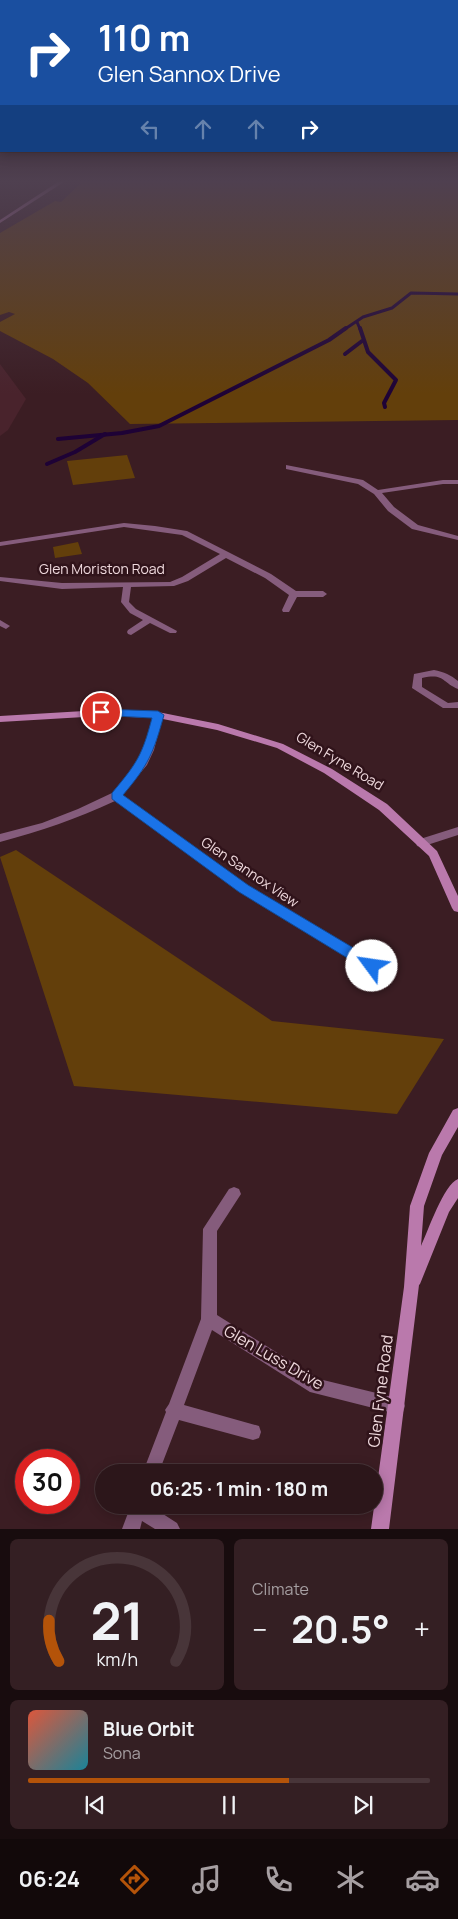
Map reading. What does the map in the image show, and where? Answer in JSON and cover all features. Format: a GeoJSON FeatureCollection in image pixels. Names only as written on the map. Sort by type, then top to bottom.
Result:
{"type":"FeatureCollection","features":[{"type":"Feature","properties":{"kind":"street"},"geometry":{"type":"LineString","coordinates":[[289,467],[360,482],[378,492],[391,509],[415,527],[458,538]]}},
{"type":"Feature","properties":{"kind":"street"},"geometry":{"type":"LineString","coordinates":[[378,492],[443,482],[458,482]]}},
{"type":"Feature","properties":{"kind":"street"},"geometry":{"type":"LineString","coordinates":[[0,544],[124,525],[184,533],[268,576],[294,594],[323,594]]}},
{"type":"Feature","properties":{"kind":"street","name":"Glen Moriston Road"},"geometry":{"type":"LineString","coordinates":[[0,580],[62,586],[171,584],[185,579],[226,554]]}},
{"type":"Feature","properties":{"kind":"street"},"geometry":{"type":"LineString","coordinates":[[127,586],[126,602],[133,611],[173,631]]}},
{"type":"Feature","properties":{"kind":"street"},"geometry":{"type":"LineString","coordinates":[[286,610],[294,594]]}},
{"type":"Feature","properties":{"kind":"street"},"geometry":{"type":"LineString","coordinates":[[131,632],[150,619]]}},
{"type":"Feature","properties":{"kind":"street"},"geometry":{"type":"LineString","coordinates":[[458,686],[448,675],[434,672],[417,676],[417,688],[446,706],[458,705]]}},
{"type":"Feature","properties":{"kind":"street","name":"Glen Fyne Road"},"geometry":{"type":"LineString","coordinates":[[0,711],[35,718]]}},
{"type":"Feature","properties":{"kind":"street","name":"Glen Fyne Road"},"geometry":{"type":"LineString","coordinates":[[0,719],[101,712],[158,715],[218,727],[280,746],[328,771],[383,807],[433,854],[458,908]]}},
{"type":"Feature","properties":{"kind":"street"},"geometry":{"type":"LineString","coordinates":[[0,838],[45,826],[82,812],[116,796],[142,765],[149,750],[158,715]]}},
{"type":"Feature","properties":{"kind":"street","name":"Glen Sannox View"},"geometry":{"type":"LineString","coordinates":[[116,796],[244,889],[372,966]]}},
{"type":"Feature","properties":{"kind":"street"},"geometry":{"type":"LineString","coordinates":[[421,842],[458,831]]}},
{"type":"Feature","properties":{"kind":"street","name":"Glen Fyne Road"},"geometry":{"type":"LineString","coordinates":[[380,1529],[411,1287],[417,1206],[436,1153],[458,1114]]}},
{"type":"Feature","properties":{"kind":"street","name":"Glen Fyne Road"},"geometry":{"type":"LineString","coordinates":[[411,1287],[444,1208],[458,1185]]}},
{"type":"Feature","properties":{"kind":"street"},"geometry":{"type":"LineString","coordinates":[[154,1464],[173,1410],[210,1319],[210,1229],[234,1194]]}},
{"type":"Feature","properties":{"kind":"street","name":"Glen Luss Drive"},"geometry":{"type":"LineString","coordinates":[[210,1319],[316,1386],[397,1406]]}},
{"type":"Feature","properties":{"kind":"street"},"geometry":{"type":"LineString","coordinates":[[173,1410],[253,1432]]}},
{"type":"Feature","properties":{"kind":"street"},"geometry":{"type":"LineString","coordinates":[[131,1529],[136,1514]]}},
{"type":"Feature","properties":{"kind":"street"},"geometry":{"type":"LineString","coordinates":[[149,1514],[171,1529]]}},
{"type":"Feature","properties":{"kind":"shaded area"},"geometry":{"type":"Polygon","coordinates":[[[0,251],[458,251],[458,420],[130,424],[88,383],[53,359],[0,331],[0,322],[15,314],[9,312],[0,315],[0,251]]]}},
{"type":"Feature","properties":{"kind":"shaded area"},"geometry":{"type":"Polygon","coordinates":[[[0,364],[26,399],[8,430],[0,436],[0,364]]]}},
{"type":"Feature","properties":{"kind":"shaded area"},"geometry":{"type":"Polygon","coordinates":[[[127,455],[135,478],[73,485],[67,461],[127,455]]]}},
{"type":"Feature","properties":{"kind":"shaded area"},"geometry":{"type":"Polygon","coordinates":[[[78,542],[82,554],[55,558],[53,547],[78,542]]]}},
{"type":"Feature","properties":{"kind":"shaded area"},"geometry":{"type":"Polygon","coordinates":[[[16,850],[272,1021],[444,1039],[397,1114],[74,1086],[0,857],[16,850]]]}},
{"type":"Feature","properties":{"kind":"waterway"},"geometry":{"type":"LineString","coordinates":[[345,329],[363,317],[392,308],[411,293],[458,294]]}},
{"type":"Feature","properties":{"kind":"waterway"},"geometry":{"type":"LineString","coordinates":[[357,322],[360,329]]}},
{"type":"Feature","properties":{"kind":"waterway"},"geometry":{"type":"LineString","coordinates":[[104,435],[159,426],[329,340],[346,328]]}},
{"type":"Feature","properties":{"kind":"waterway"},"geometry":{"type":"LineString","coordinates":[[360,328],[368,352],[396,380],[384,403],[385,407]]}},
{"type":"Feature","properties":{"kind":"waterway"},"geometry":{"type":"LineString","coordinates":[[345,354],[362,341]]}},
{"type":"Feature","properties":{"kind":"waterway"},"geometry":{"type":"LineString","coordinates":[[47,464],[75,452],[104,435]]}},
{"type":"Feature","properties":{"kind":"waterway"},"geometry":{"type":"LineString","coordinates":[[58,439],[104,435]]}},
{"type":"Feature","properties":{"kind":"route"},"geometry":{"type":"LineString","coordinates":[[101,712],[158,715],[149,750],[142,765],[116,796],[244,889],[372,966]]}}]}
